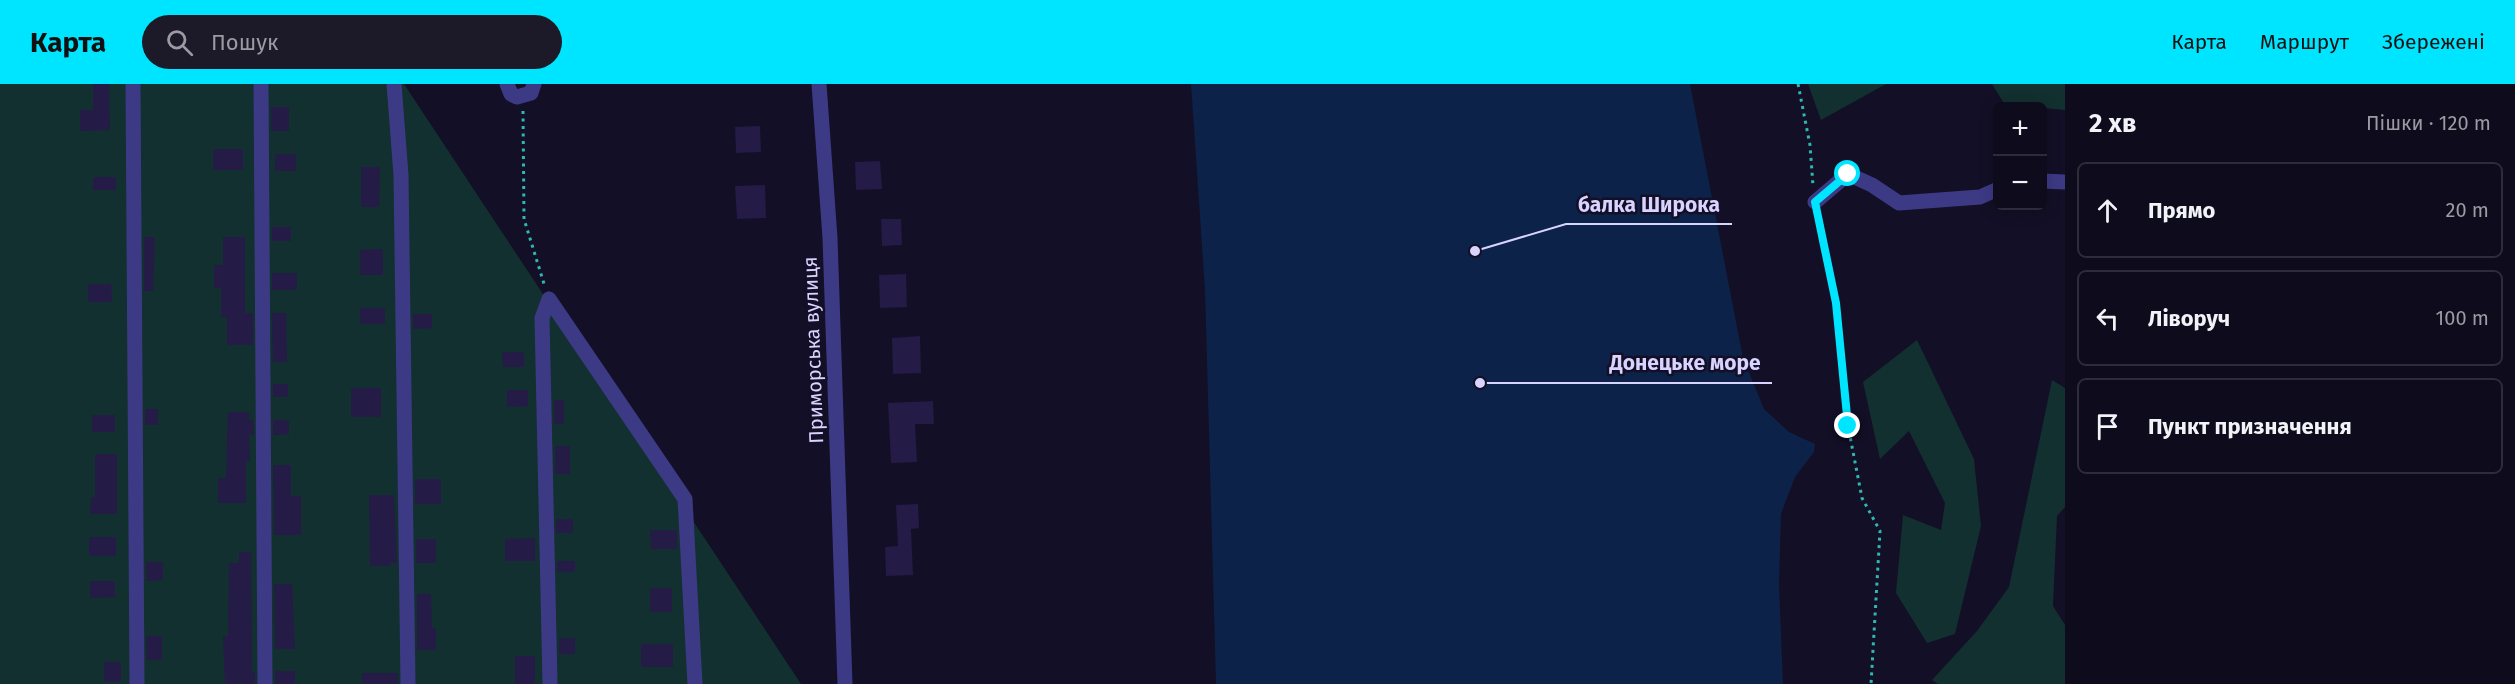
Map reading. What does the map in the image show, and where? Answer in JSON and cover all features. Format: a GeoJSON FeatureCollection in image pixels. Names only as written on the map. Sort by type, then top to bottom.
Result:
{"type":"FeatureCollection","features":[{"type":"Feature","properties":{"kind":"street"},"geometry":{"type":"LineString","coordinates":[[133,84],[136,684]]}},
{"type":"Feature","properties":{"kind":"street"},"geometry":{"type":"LineString","coordinates":[[261,84],[265,684]]}},
{"type":"Feature","properties":{"kind":"street"},"geometry":{"type":"LineString","coordinates":[[394,84],[401,175],[408,684]]}},
{"type":"Feature","properties":{"kind":"street"},"geometry":{"type":"LineString","coordinates":[[507,84],[511,94],[523,97],[531,93],[534,84]]}},
{"type":"Feature","properties":{"kind":"street","name":"Приморська вулиця"},"geometry":{"type":"LineString","coordinates":[[819,84],[830,238],[845,684]]}},
{"type":"Feature","properties":{"kind":"street"},"geometry":{"type":"LineString","coordinates":[[1815,202],[1848,174],[1872,185],[1899,203],[1980,197],[1993,191]]}},
{"type":"Feature","properties":{"kind":"street"},"geometry":{"type":"LineString","coordinates":[[2047,181],[2065,182]]}},
{"type":"Feature","properties":{"kind":"street"},"geometry":{"type":"LineString","coordinates":[[549,299],[542,318],[550,684]]}},
{"type":"Feature","properties":{"kind":"street"},"geometry":{"type":"LineString","coordinates":[[549,299],[685,499],[695,684]]}},
{"type":"Feature","properties":{"kind":"path"},"geometry":{"type":"LineString","coordinates":[[1798,84],[1810,145],[1815,202],[1836,303],[1848,426],[1862,498],[1880,531],[1871,684]]}},
{"type":"Feature","properties":{"kind":"path"},"geometry":{"type":"LineString","coordinates":[[523,97],[524,219],[549,299]]}},
{"type":"Feature","properties":{"kind":"green space"},"geometry":{"type":"Polygon","coordinates":[[[0,84],[404,84],[801,684],[0,684],[0,84]]]}},
{"type":"Feature","properties":{"kind":"green space"},"geometry":{"type":"Polygon","coordinates":[[[1808,84],[1886,84],[1821,120],[1808,84]]]}},
{"type":"Feature","properties":{"kind":"green space"},"geometry":{"type":"Polygon","coordinates":[[[1992,84],[2065,84],[2065,110],[2047,108],[2047,102],[2003,102],[1992,84]]]}},
{"type":"Feature","properties":{"kind":"green space"},"geometry":{"type":"Polygon","coordinates":[[[1917,340],[1974,459],[1981,526],[1955,634],[1927,643],[1896,593],[1903,515],[1941,530],[1945,503],[1909,431],[1880,459],[1863,382],[1917,340]]]}},
{"type":"Feature","properties":{"kind":"green space"},"geometry":{"type":"Polygon","coordinates":[[[2052,380],[2065,388],[2065,507],[2057,516],[2053,606],[2065,625],[2065,684],[1938,684],[1932,680],[1977,631],[2009,587],[2052,380]]]}},
{"type":"Feature","properties":{"kind":"water"},"geometry":{"type":"Polygon","coordinates":[[[1191,84],[1690,84],[1743,358],[1764,409],[1789,432],[1815,444],[1814,452],[1795,477],[1781,514],[1779,584],[1783,684],[1216,684],[1205,290],[1191,84]]]}},
{"type":"Feature","properties":{"kind":"building"},"geometry":{"type":"Polygon","coordinates":[[[93,84],[109,84],[110,130],[80,131],[80,110],[93,110],[93,84]]]}},
{"type":"Feature","properties":{"kind":"building"},"geometry":{"type":"Polygon","coordinates":[[[271,107],[289,107],[289,131],[271,131],[271,107]]]}},
{"type":"Feature","properties":{"kind":"building"},"geometry":{"type":"Polygon","coordinates":[[[760,126],[761,152],[736,153],[735,127],[760,126]]]}},
{"type":"Feature","properties":{"kind":"building"},"geometry":{"type":"Polygon","coordinates":[[[213,149],[243,149],[243,170],[213,170],[213,149]]]}},
{"type":"Feature","properties":{"kind":"building"},"geometry":{"type":"Polygon","coordinates":[[[275,154],[296,154],[296,171],[275,171],[275,154]]]}},
{"type":"Feature","properties":{"kind":"building"},"geometry":{"type":"Polygon","coordinates":[[[880,161],[882,189],[856,190],[855,162],[880,161]]]}},
{"type":"Feature","properties":{"kind":"building"},"geometry":{"type":"Polygon","coordinates":[[[361,167],[380,167],[379,207],[361,207],[361,167]]]}},
{"type":"Feature","properties":{"kind":"building"},"geometry":{"type":"Polygon","coordinates":[[[93,177],[116,177],[116,190],[93,190],[93,177]]]}},
{"type":"Feature","properties":{"kind":"building"},"geometry":{"type":"Polygon","coordinates":[[[765,185],[766,218],[737,219],[735,186],[765,185]]]}},
{"type":"Feature","properties":{"kind":"building"},"geometry":{"type":"Polygon","coordinates":[[[881,219],[901,219],[902,245],[882,246],[881,219]]]}},
{"type":"Feature","properties":{"kind":"building"},"geometry":{"type":"Polygon","coordinates":[[[272,227],[291,227],[291,241],[272,241],[272,227]]]}},
{"type":"Feature","properties":{"kind":"building"},"geometry":{"type":"Polygon","coordinates":[[[144,237],[155,237],[153,291],[144,291],[144,237]]]}},
{"type":"Feature","properties":{"kind":"building"},"geometry":{"type":"Polygon","coordinates":[[[223,237],[245,237],[245,313],[253,313],[253,345],[227,345],[227,317],[221,317],[221,288],[214,288],[214,265],[223,265],[223,237]]]}},
{"type":"Feature","properties":{"kind":"building"},"geometry":{"type":"Polygon","coordinates":[[[383,249],[383,275],[360,275],[360,250],[383,249]]]}},
{"type":"Feature","properties":{"kind":"building"},"geometry":{"type":"Polygon","coordinates":[[[272,273],[297,273],[297,290],[272,290],[272,273]]]}},
{"type":"Feature","properties":{"kind":"building"},"geometry":{"type":"Polygon","coordinates":[[[906,274],[907,307],[880,308],[879,275],[906,274]]]}},
{"type":"Feature","properties":{"kind":"building"},"geometry":{"type":"Polygon","coordinates":[[[88,284],[111,284],[112,302],[88,302],[88,284]]]}},
{"type":"Feature","properties":{"kind":"building"},"geometry":{"type":"Polygon","coordinates":[[[360,308],[385,308],[385,324],[360,324],[360,308]]]}},
{"type":"Feature","properties":{"kind":"building"},"geometry":{"type":"Polygon","coordinates":[[[272,313],[286,313],[287,362],[273,362],[272,313]]]}},
{"type":"Feature","properties":{"kind":"building"},"geometry":{"type":"Polygon","coordinates":[[[413,314],[432,314],[432,328],[413,329],[413,314]]]}},
{"type":"Feature","properties":{"kind":"building"},"geometry":{"type":"Polygon","coordinates":[[[920,336],[921,373],[893,374],[892,338],[920,336]]]}},
{"type":"Feature","properties":{"kind":"building"},"geometry":{"type":"Polygon","coordinates":[[[502,352],[524,352],[524,367],[503,367],[502,352]]]}},
{"type":"Feature","properties":{"kind":"building"},"geometry":{"type":"Polygon","coordinates":[[[273,384],[288,384],[288,397],[273,397],[273,384]]]}},
{"type":"Feature","properties":{"kind":"building"},"geometry":{"type":"Polygon","coordinates":[[[351,388],[381,388],[381,417],[351,417],[351,388]]]}},
{"type":"Feature","properties":{"kind":"building"},"geometry":{"type":"Polygon","coordinates":[[[507,390],[528,390],[528,406],[507,407],[507,390]]]}},
{"type":"Feature","properties":{"kind":"building"},"geometry":{"type":"Polygon","coordinates":[[[554,400],[564,400],[564,424],[554,424],[554,400]]]}},
{"type":"Feature","properties":{"kind":"building"},"geometry":{"type":"Polygon","coordinates":[[[933,401],[934,424],[915,424],[917,462],[891,463],[888,403],[933,401]]]}},
{"type":"Feature","properties":{"kind":"building"},"geometry":{"type":"Polygon","coordinates":[[[145,409],[158,409],[158,425],[145,425],[145,409]]]}},
{"type":"Feature","properties":{"kind":"building"},"geometry":{"type":"Polygon","coordinates":[[[228,412],[249,412],[249,420],[253,420],[254,435],[249,435],[250,461],[246,461],[246,503],[218,503],[218,478],[226,478],[228,412]]]}},
{"type":"Feature","properties":{"kind":"building"},"geometry":{"type":"Polygon","coordinates":[[[92,415],[115,415],[115,432],[92,432],[92,415]]]}},
{"type":"Feature","properties":{"kind":"building"},"geometry":{"type":"Polygon","coordinates":[[[273,420],[289,420],[289,434],[273,435],[273,420]]]}},
{"type":"Feature","properties":{"kind":"building"},"geometry":{"type":"Polygon","coordinates":[[[555,446],[570,446],[570,474],[555,474],[555,446]]]}},
{"type":"Feature","properties":{"kind":"building"},"geometry":{"type":"Polygon","coordinates":[[[95,454],[117,454],[117,514],[90,514],[91,497],[95,497],[95,454]]]}},
{"type":"Feature","properties":{"kind":"building"},"geometry":{"type":"Polygon","coordinates":[[[273,465],[291,465],[291,496],[301,496],[301,535],[274,535],[273,465]]]}},
{"type":"Feature","properties":{"kind":"building"},"geometry":{"type":"Polygon","coordinates":[[[415,479],[441,479],[441,504],[415,504],[415,479]]]}},
{"type":"Feature","properties":{"kind":"building"},"geometry":{"type":"Polygon","coordinates":[[[369,495],[394,495],[397,563],[391,563],[391,566],[370,566],[369,495]]]}},
{"type":"Feature","properties":{"kind":"building"},"geometry":{"type":"Polygon","coordinates":[[[918,504],[919,528],[911,529],[913,575],[886,576],[885,547],[898,546],[896,505],[918,504]]]}},
{"type":"Feature","properties":{"kind":"building"},"geometry":{"type":"Polygon","coordinates":[[[556,519],[573,519],[573,533],[556,533],[556,519]]]}},
{"type":"Feature","properties":{"kind":"building"},"geometry":{"type":"Polygon","coordinates":[[[650,530],[677,530],[677,549],[651,549],[650,530]]]}},
{"type":"Feature","properties":{"kind":"building"},"geometry":{"type":"Polygon","coordinates":[[[89,537],[116,537],[116,556],[89,556],[89,537]]]}},
{"type":"Feature","properties":{"kind":"building"},"geometry":{"type":"Polygon","coordinates":[[[535,538],[535,561],[505,561],[505,539],[535,538]]]}},
{"type":"Feature","properties":{"kind":"building"},"geometry":{"type":"Polygon","coordinates":[[[416,539],[436,539],[436,563],[416,563],[416,539]]]}},
{"type":"Feature","properties":{"kind":"building"},"geometry":{"type":"Polygon","coordinates":[[[239,552],[251,552],[252,672],[255,671],[255,684],[225,684],[223,636],[228,636],[229,563],[239,563],[239,552]]]}},
{"type":"Feature","properties":{"kind":"building"},"geometry":{"type":"Polygon","coordinates":[[[557,561],[575,561],[575,572],[557,572],[557,561]]]}},
{"type":"Feature","properties":{"kind":"building"},"geometry":{"type":"Polygon","coordinates":[[[146,562],[163,562],[163,580],[146,581],[146,562]]]}},
{"type":"Feature","properties":{"kind":"building"},"geometry":{"type":"Polygon","coordinates":[[[90,581],[115,581],[115,597],[90,598],[90,581]]]}},
{"type":"Feature","properties":{"kind":"building"},"geometry":{"type":"Polygon","coordinates":[[[274,584],[292,584],[295,649],[275,649],[274,584]]]}},
{"type":"Feature","properties":{"kind":"building"},"geometry":{"type":"Polygon","coordinates":[[[650,588],[672,588],[672,612],[650,612],[650,588]]]}},
{"type":"Feature","properties":{"kind":"building"},"geometry":{"type":"Polygon","coordinates":[[[417,594],[431,594],[432,628],[436,628],[436,650],[417,650],[417,594]]]}},
{"type":"Feature","properties":{"kind":"building"},"geometry":{"type":"Polygon","coordinates":[[[146,636],[162,636],[162,660],[147,660],[146,636]]]}},
{"type":"Feature","properties":{"kind":"building"},"geometry":{"type":"Polygon","coordinates":[[[559,638],[575,638],[575,654],[559,654],[559,638]]]}},
{"type":"Feature","properties":{"kind":"building"},"geometry":{"type":"Polygon","coordinates":[[[641,644],[673,644],[673,667],[641,667],[641,644]]]}},
{"type":"Feature","properties":{"kind":"building"},"geometry":{"type":"Polygon","coordinates":[[[515,656],[535,656],[535,684],[515,684],[515,656]]]}},
{"type":"Feature","properties":{"kind":"building"},"geometry":{"type":"Polygon","coordinates":[[[104,662],[121,662],[121,682],[104,682],[104,662]]]}},
{"type":"Feature","properties":{"kind":"building"},"geometry":{"type":"Polygon","coordinates":[[[275,671],[295,671],[295,684],[275,684],[275,671]]]}},
{"type":"Feature","properties":{"kind":"building"},"geometry":{"type":"Polygon","coordinates":[[[362,673],[398,673],[398,684],[362,684],[362,673]]]}},
{"type":"Feature","properties":{"kind":"place","name":"балка Широка"},"geometry":{"type":"Point","coordinates":[1475,251]}},
{"type":"Feature","properties":{"kind":"place","name":"Донецьке море"},"geometry":{"type":"Point","coordinates":[1480,383]}},
{"type":"Feature","properties":{"kind":"route"},"geometry":{"type":"LineString","coordinates":[[1848,174],[1815,202],[1836,303],[1848,426]]}}]}
